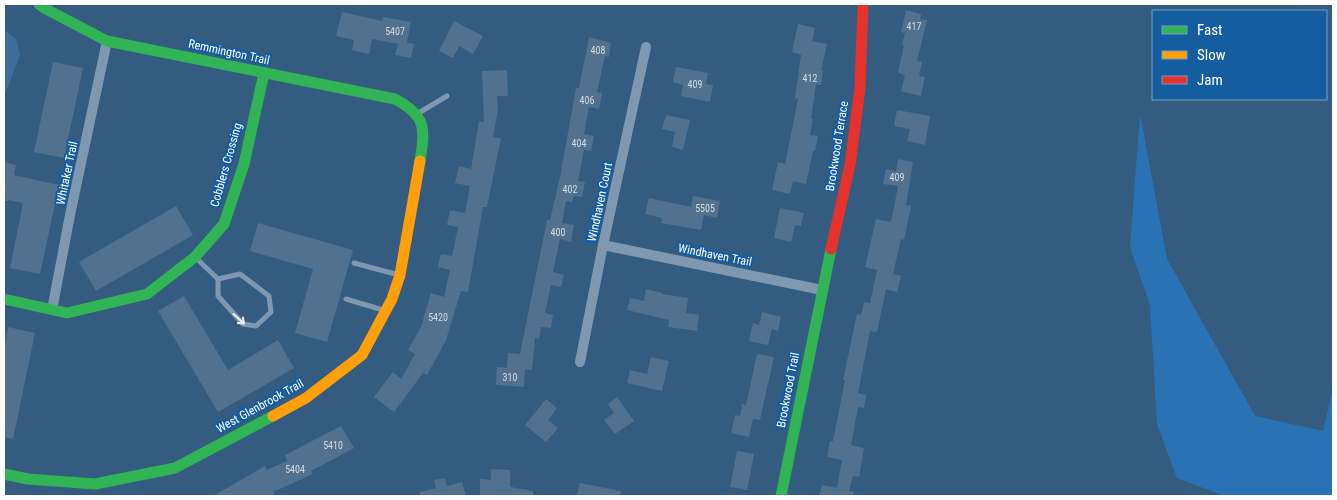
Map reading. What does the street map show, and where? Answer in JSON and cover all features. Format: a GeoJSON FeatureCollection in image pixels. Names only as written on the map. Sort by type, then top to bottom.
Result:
{"type":"FeatureCollection","features":[{"type":"Feature","properties":{"kind":"street","name":"Remmington Trail"},"geometry":{"type":"LineString","coordinates":[[39,4],[107,41],[395,99],[405,104],[416,114]]}},
{"type":"Feature","properties":{"kind":"street","name":"Brookwood Terrace"},"geometry":{"type":"LineString","coordinates":[[822,290],[850,165],[860,88],[863,4]]}},
{"type":"Feature","properties":{"kind":"street","name":"Whitaker Trail"},"geometry":{"type":"LineString","coordinates":[[52,310],[107,41]]}},
{"type":"Feature","properties":{"kind":"street","name":"Windhaven Court"},"geometry":{"type":"LineString","coordinates":[[580,362],[646,47]]}},
{"type":"Feature","properties":{"kind":"street","name":"Cobblers Crossing"},"geometry":{"type":"LineString","coordinates":[[4,298],[67,313],[147,294],[195,257],[224,224],[244,164],[264,73]]}},
{"type":"Feature","properties":{"kind":"street","name":"West Glenbrook Trail"},"geometry":{"type":"LineString","coordinates":[[4,474],[28,479],[95,484],[175,468],[306,398],[362,355],[392,299],[400,275],[424,136],[422,122],[416,114]]}},
{"type":"Feature","properties":{"kind":"street","name":"Windhaven Trail"},"geometry":{"type":"LineString","coordinates":[[603,246],[822,290]]}},
{"type":"Feature","properties":{"kind":"street","name":"Brookwood Trail"},"geometry":{"type":"LineString","coordinates":[[781,496],[822,290]]}},
{"type":"Feature","properties":{"kind":"lane"},"geometry":{"type":"LineString","coordinates":[[416,114],[446,96]]}},
{"type":"Feature","properties":{"kind":"lane"},"geometry":{"type":"LineString","coordinates":[[195,257],[218,279],[218,296],[243,324],[256,326],[270,312],[269,296],[240,274],[218,279]]}},
{"type":"Feature","properties":{"kind":"lane"},"geometry":{"type":"LineString","coordinates":[[354,263],[400,275]]}},
{"type":"Feature","properties":{"kind":"lane"},"geometry":{"type":"LineString","coordinates":[[346,299],[386,311]]}},
{"type":"Feature","properties":{"kind":"shaded area"},"geometry":{"type":"Polygon","coordinates":[[[4,30],[16,39],[20,55],[4,97],[4,30]]]}},
{"type":"Feature","properties":{"kind":"shaded area"},"geometry":{"type":"Polygon","coordinates":[[[1140,114],[1167,259],[1255,416],[1323,431],[1333,388],[1333,496],[1224,496],[1177,478],[1157,424],[1150,305],[1130,247],[1140,114]]]}},
{"type":"Feature","properties":{"kind":"building"},"geometry":{"type":"Polygon","coordinates":[[[906,10],[921,14],[920,19],[927,20],[917,61],[922,62],[919,76],[925,77],[921,96],[901,91],[905,76],[898,72],[904,45],[902,45],[905,33],[901,32],[906,10]]]}},
{"type":"Feature","properties":{"kind":"building"},"geometry":{"type":"Polygon","coordinates":[[[342,12],[382,21],[383,17],[411,22],[407,43],[414,44],[411,58],[395,55],[398,44],[372,39],[369,54],[352,50],[354,40],[336,36],[342,12]]]}},
{"type":"Feature","properties":{"kind":"building"},"geometry":{"type":"Polygon","coordinates":[[[454,21],[483,36],[473,54],[459,46],[453,58],[439,51],[454,21]]]}},
{"type":"Feature","properties":{"kind":"building"},"geometry":{"type":"Polygon","coordinates":[[[798,24],[815,28],[812,41],[827,44],[821,70],[823,71],[821,85],[816,84],[811,119],[813,119],[810,135],[818,136],[815,151],[813,151],[806,184],[793,181],[790,194],[772,190],[778,162],[785,164],[798,99],[795,98],[801,55],[792,52],[798,24]]]}},
{"type":"Feature","properties":{"kind":"building"},"geometry":{"type":"Polygon","coordinates":[[[589,37],[611,43],[609,57],[605,56],[597,92],[602,93],[599,109],[589,107],[584,134],[594,136],[591,151],[584,150],[578,181],[585,182],[582,197],[574,196],[572,202],[566,201],[562,223],[574,225],[571,242],[560,239],[553,272],[564,275],[561,287],[551,285],[545,313],[553,315],[551,328],[541,327],[539,339],[535,338],[532,370],[525,369],[524,387],[496,385],[497,367],[507,368],[508,353],[520,354],[547,220],[550,220],[560,177],[576,88],[579,88],[589,37]]]}},
{"type":"Feature","properties":{"kind":"building"},"geometry":{"type":"Polygon","coordinates":[[[53,62],[83,68],[64,158],[34,152],[53,62]]]}},
{"type":"Feature","properties":{"kind":"building"},"geometry":{"type":"Polygon","coordinates":[[[676,67],[708,73],[706,84],[713,85],[710,102],[681,96],[683,85],[673,82],[676,67]]]}},
{"type":"Feature","properties":{"kind":"building"},"geometry":{"type":"Polygon","coordinates":[[[507,70],[508,96],[497,96],[498,109],[493,137],[501,138],[487,207],[483,207],[468,292],[461,291],[446,340],[427,375],[423,373],[394,412],[374,397],[393,372],[401,379],[415,354],[408,350],[421,327],[431,293],[444,297],[450,270],[438,267],[441,254],[452,256],[458,227],[447,225],[450,210],[465,213],[470,186],[455,183],[459,166],[471,169],[479,121],[484,122],[482,71],[507,70]]]}},
{"type":"Feature","properties":{"kind":"building"},"geometry":{"type":"Polygon","coordinates":[[[897,110],[930,116],[925,145],[907,141],[910,129],[894,126],[897,110]]]}},
{"type":"Feature","properties":{"kind":"building"},"geometry":{"type":"Polygon","coordinates":[[[666,115],[690,120],[683,150],[672,147],[675,132],[662,129],[666,115]]]}},
{"type":"Feature","properties":{"kind":"building"},"geometry":{"type":"Polygon","coordinates":[[[898,159],[913,162],[906,205],[911,206],[904,240],[901,239],[893,274],[901,276],[897,292],[886,289],[877,332],[870,331],[858,393],[866,395],[864,408],[858,407],[851,445],[864,448],[859,477],[853,476],[849,491],[854,492],[853,496],[819,496],[822,485],[837,488],[842,460],[827,457],[830,441],[833,441],[845,380],[843,380],[857,314],[861,315],[864,302],[870,303],[877,270],[865,267],[876,219],[891,222],[898,186],[883,184],[886,169],[896,171],[898,159]]]}},
{"type":"Feature","properties":{"kind":"building"},"geometry":{"type":"Polygon","coordinates":[[[4,162],[16,165],[14,175],[59,185],[40,274],[10,268],[23,203],[4,201],[4,162]]]}},
{"type":"Feature","properties":{"kind":"building"},"geometry":{"type":"Polygon","coordinates":[[[693,196],[720,201],[717,218],[704,215],[701,230],[661,223],[662,218],[645,214],[649,198],[691,207],[693,196]]]}},
{"type":"Feature","properties":{"kind":"building"},"geometry":{"type":"Polygon","coordinates":[[[176,206],[193,235],[96,291],[79,262],[176,206]]]}},
{"type":"Feature","properties":{"kind":"building"},"geometry":{"type":"Polygon","coordinates":[[[780,208],[804,213],[801,226],[795,225],[791,242],[774,238],[780,208]]]}},
{"type":"Feature","properties":{"kind":"building"},"geometry":{"type":"Polygon","coordinates":[[[258,223],[353,250],[327,342],[295,333],[313,269],[250,251],[258,223]]]}},
{"type":"Feature","properties":{"kind":"building"},"geometry":{"type":"Polygon","coordinates":[[[646,289],[662,294],[688,298],[686,313],[699,315],[697,331],[668,327],[669,320],[627,310],[630,298],[644,301],[646,289]]]}},
{"type":"Feature","properties":{"kind":"building"},"geometry":{"type":"Polygon","coordinates":[[[184,296],[228,370],[278,340],[294,368],[218,412],[158,311],[184,296]]]}},
{"type":"Feature","properties":{"kind":"building"},"geometry":{"type":"Polygon","coordinates":[[[762,312],[781,317],[778,331],[772,329],[768,345],[749,341],[753,323],[759,325],[762,312]]]}},
{"type":"Feature","properties":{"kind":"building"},"geometry":{"type":"Polygon","coordinates":[[[8,327],[35,333],[13,439],[4,437],[4,346],[8,327]]]}},
{"type":"Feature","properties":{"kind":"building"},"geometry":{"type":"Polygon","coordinates":[[[757,354],[774,357],[760,420],[753,419],[749,437],[731,433],[735,415],[740,416],[742,404],[746,405],[757,354]]]}},
{"type":"Feature","properties":{"kind":"building"},"geometry":{"type":"Polygon","coordinates":[[[651,357],[669,361],[662,391],[627,383],[630,370],[647,374],[651,357]]]}},
{"type":"Feature","properties":{"kind":"building"},"geometry":{"type":"Polygon","coordinates":[[[617,397],[634,421],[615,434],[604,420],[614,413],[608,404],[617,397]]]}},
{"type":"Feature","properties":{"kind":"building"},"geometry":{"type":"Polygon","coordinates":[[[546,399],[557,408],[548,420],[558,428],[546,442],[525,425],[546,399]]]}},
{"type":"Feature","properties":{"kind":"building"},"geometry":{"type":"Polygon","coordinates":[[[341,426],[354,448],[311,471],[313,474],[273,492],[275,496],[213,496],[265,466],[267,470],[287,461],[285,455],[341,426]]]}},
{"type":"Feature","properties":{"kind":"building"},"geometry":{"type":"Polygon","coordinates":[[[737,451],[754,454],[747,490],[730,487],[737,451]]]}},
{"type":"Feature","properties":{"kind":"building"},"geometry":{"type":"Polygon","coordinates":[[[491,469],[510,470],[510,487],[533,491],[533,496],[480,496],[480,479],[491,480],[491,469]]]}},
{"type":"Feature","properties":{"kind":"building"},"geometry":{"type":"Polygon","coordinates":[[[445,478],[447,486],[462,482],[466,496],[420,496],[420,492],[436,488],[434,480],[445,478]]]}},
{"type":"Feature","properties":{"kind":"building"},"geometry":{"type":"Polygon","coordinates":[[[580,483],[621,491],[620,496],[577,496],[580,483]]]}},
{"type":"Feature","properties":{"kind":"traffic: fast"},"geometry":{"type":"LineString","coordinates":[[39,4],[107,41],[395,99],[413,111],[421,124],[423,140],[420,161]]}},
{"type":"Feature","properties":{"kind":"traffic: fast"},"geometry":{"type":"LineString","coordinates":[[4,299],[67,313],[147,294],[195,257],[224,224],[244,164],[264,73]]}},
{"type":"Feature","properties":{"kind":"traffic: fast"},"geometry":{"type":"LineString","coordinates":[[781,496],[831,249]]}},
{"type":"Feature","properties":{"kind":"traffic: fast"},"geometry":{"type":"LineString","coordinates":[[4,474],[28,479],[95,484],[175,468],[273,416]]}},
{"type":"Feature","properties":{"kind":"traffic: slow"},"geometry":{"type":"LineString","coordinates":[[273,416],[306,398],[362,355],[392,299],[400,275],[420,161]]}},
{"type":"Feature","properties":{"kind":"traffic: jam"},"geometry":{"type":"LineString","coordinates":[[831,249],[850,165],[860,88],[863,4]]}}]}
